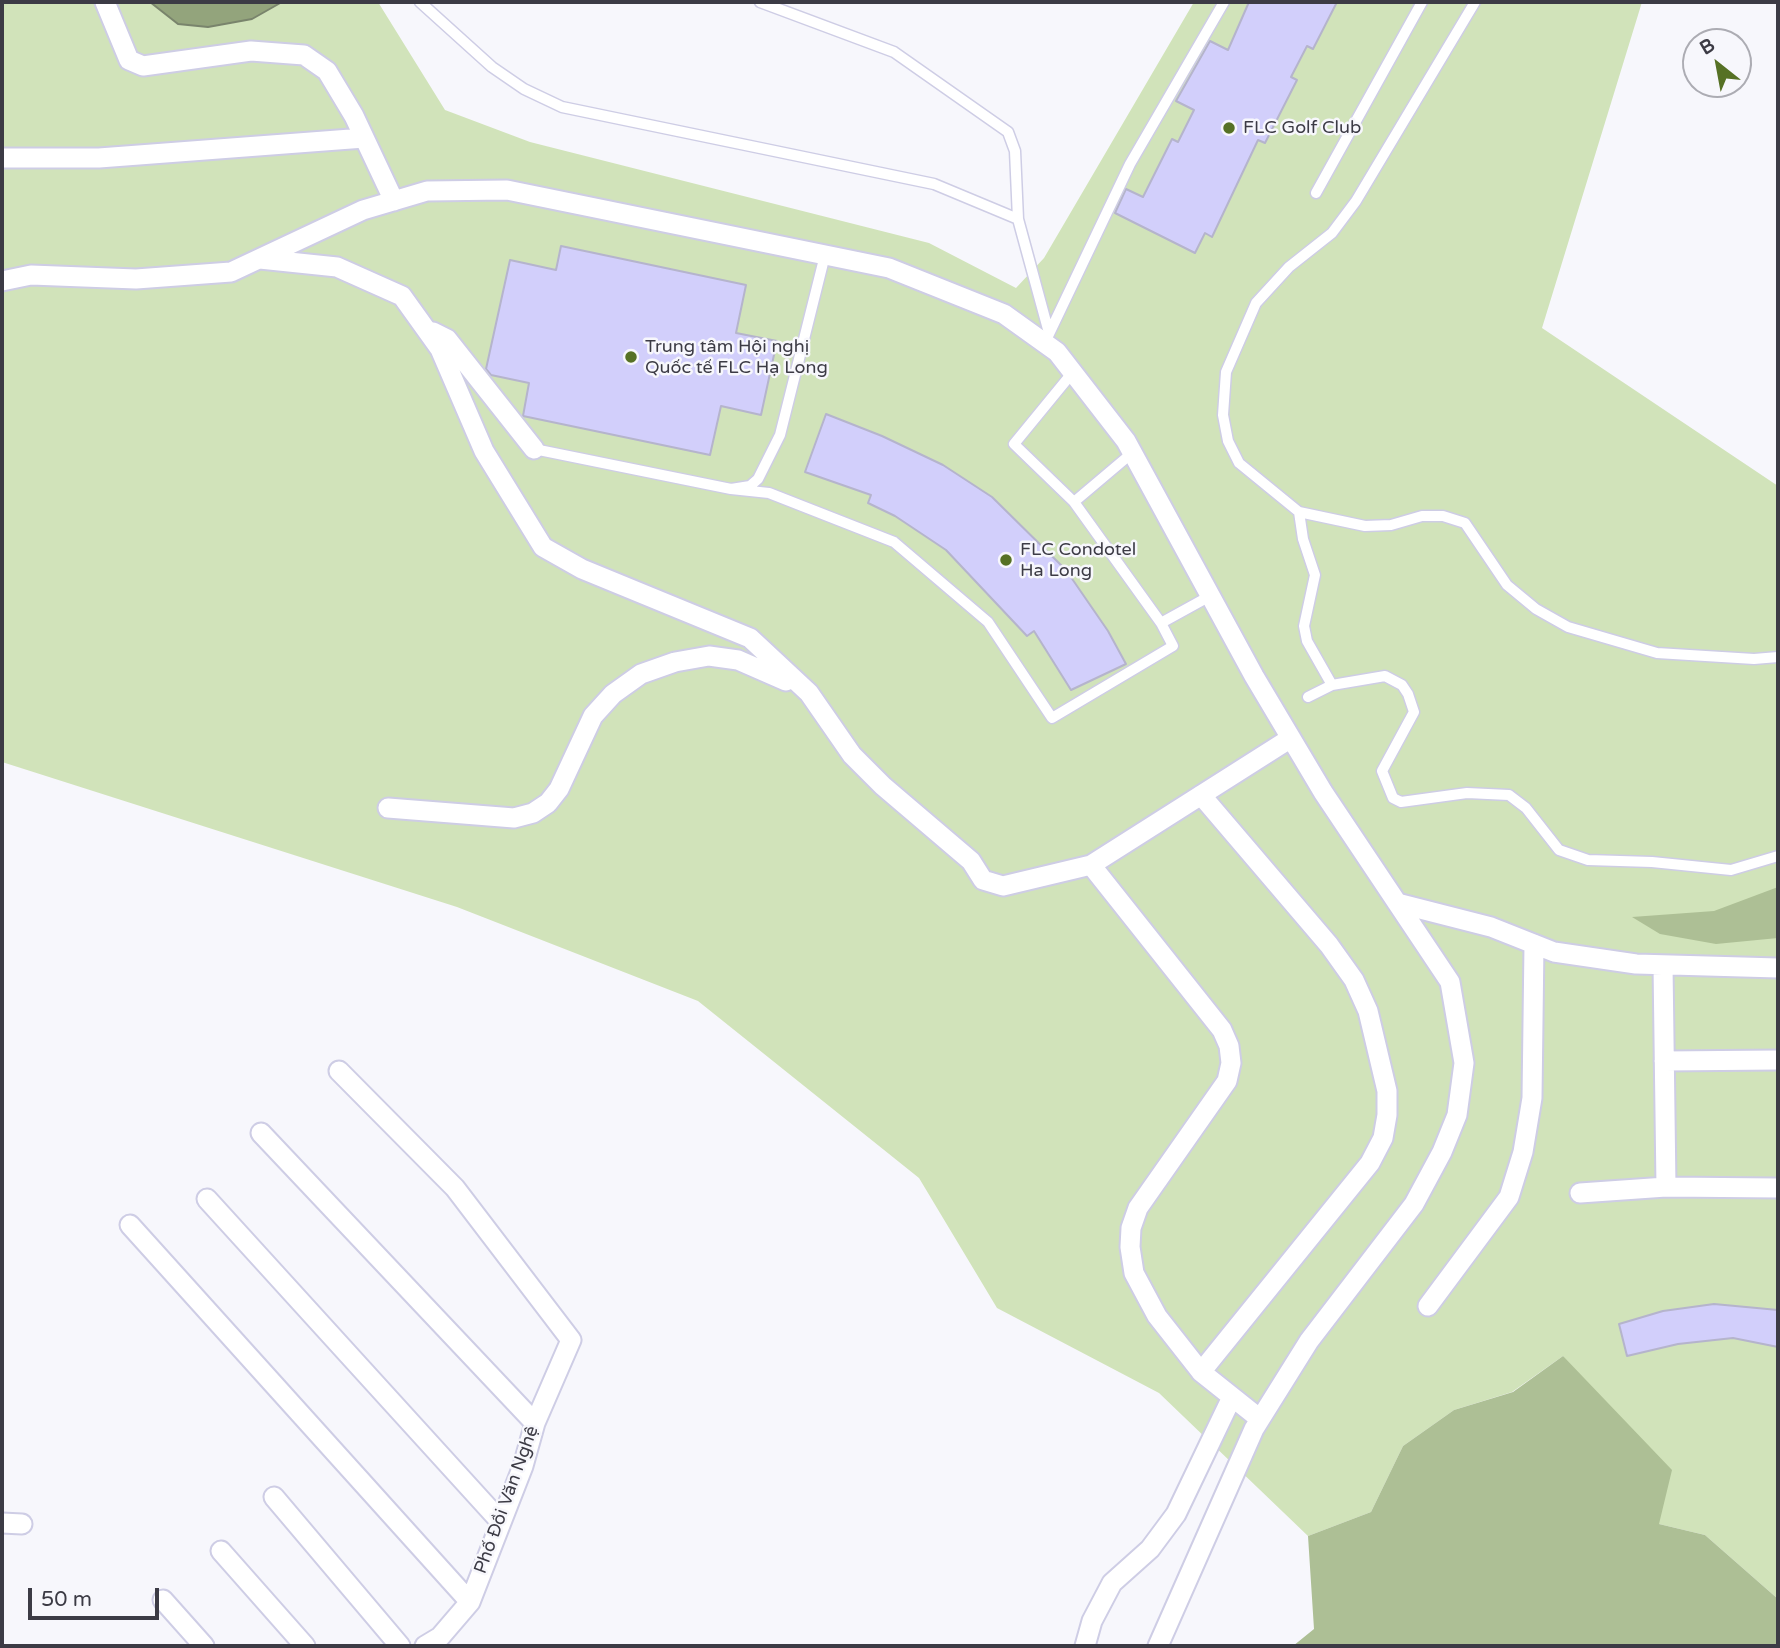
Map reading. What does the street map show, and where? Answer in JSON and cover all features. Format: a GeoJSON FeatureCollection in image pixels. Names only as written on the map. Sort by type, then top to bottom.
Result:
{"type":"FeatureCollection","features":[{"type":"Feature","properties":{"kind":"street"},"geometry":{"type":"LineString","coordinates":[[106,2],[129,60],[143,66],[251,51],[304,55],[327,71],[364,138],[394,201]]}},
{"type":"Feature","properties":{"kind":"street"},"geometry":{"type":"LineString","coordinates":[[3,152],[99,158],[364,138]]}},
{"type":"Feature","properties":{"kind":"street"},"geometry":{"type":"LineString","coordinates":[[2,281],[31,275],[136,279],[231,272],[363,210],[427,191],[507,190],[889,268],[1004,314],[1047,338],[1132,453],[1291,738],[1450,982],[1464,1063],[1457,1115],[1414,1204],[1309,1341],[1260,1419],[1158,1646]]}},
{"type":"Feature","properties":{"kind":"street"},"geometry":{"type":"LineString","coordinates":[[259,258],[337,267],[402,296],[440,349],[484,451],[543,547],[582,569],[750,638],[809,693],[852,755],[883,786],[971,861],[983,880],[1003,886],[1091,865],[1291,738]]}},
{"type":"Feature","properties":{"kind":"street"},"geometry":{"type":"LineString","coordinates":[[426,329],[447,338],[534,449]]}},
{"type":"Feature","properties":{"kind":"street"},"geometry":{"type":"LineString","coordinates":[[388,808],[514,818],[533,813],[548,803],[559,789],[593,716],[613,694],[641,674],[675,662],[709,656],[738,660],[764,669],[809,693]]}},
{"type":"Feature","properties":{"kind":"street"},"geometry":{"type":"LineString","coordinates":[[1201,1372],[1370,1163],[1383,1138],[1387,1115],[1387,1091],[1368,1011],[1354,980],[1329,945],[1202,795]]}},
{"type":"Feature","properties":{"kind":"street"},"geometry":{"type":"LineString","coordinates":[[1091,865],[1222,1030],[1228,1046],[1231,1063],[1227,1081],[1138,1208],[1131,1228],[1134,1273],[1144,1296],[1201,1372],[1260,1419]]}},
{"type":"Feature","properties":{"kind":"street"},"geometry":{"type":"LineString","coordinates":[[1397,903],[1491,927],[1554,952],[1663,965],[1778,968]]}},
{"type":"Feature","properties":{"kind":"street"},"geometry":{"type":"LineString","coordinates":[[1428,1306],[1509,1197],[1523,1152],[1532,1098],[1534,944]]}},
{"type":"Feature","properties":{"kind":"street"},"geometry":{"type":"LineString","coordinates":[[1663,965],[1666,1187]]}},
{"type":"Feature","properties":{"kind":"street"},"geometry":{"type":"LineString","coordinates":[[1664,1060],[1778,1060]]}},
{"type":"Feature","properties":{"kind":"street","name":"Phố Đồi Văn Nghệ"},"geometry":{"type":"LineString","coordinates":[[339,1071],[455,1188],[571,1340],[535,1423],[523,1466],[470,1602],[440,1637],[425,1646]]}},
{"type":"Feature","properties":{"kind":"street"},"geometry":{"type":"LineString","coordinates":[[261,1133],[535,1423]]}},
{"type":"Feature","properties":{"kind":"street"},"geometry":{"type":"LineString","coordinates":[[1580,1193],[1666,1187],[1778,1188]]}},
{"type":"Feature","properties":{"kind":"street"},"geometry":{"type":"LineString","coordinates":[[206,1199],[500,1521]]}},
{"type":"Feature","properties":{"kind":"street"},"geometry":{"type":"LineString","coordinates":[[130,1225],[470,1602]]}},
{"type":"Feature","properties":{"kind":"street"},"geometry":{"type":"LineString","coordinates":[[1085,1646],[1092,1621],[1112,1583],[1150,1549],[1176,1514],[1233,1397]]}},
{"type":"Feature","properties":{"kind":"street"},"geometry":{"type":"LineString","coordinates":[[274,1497],[400,1646]]}},
{"type":"Feature","properties":{"kind":"street"},"geometry":{"type":"LineString","coordinates":[[221,1551],[305,1646]]}},
{"type":"Feature","properties":{"kind":"street"},"geometry":{"type":"LineString","coordinates":[[163,1600],[204,1646]]}},
{"type":"Feature","properties":{"kind":"lane"},"geometry":{"type":"LineString","coordinates":[[420,2],[492,67],[524,89],[562,107],[934,184],[1018,219]]}},
{"type":"Feature","properties":{"kind":"lane"},"geometry":{"type":"LineString","coordinates":[[760,2],[894,52],[1001,125],[1015,151],[1018,219],[1047,338]]}},
{"type":"Feature","properties":{"kind":"lane"},"geometry":{"type":"LineString","coordinates":[[1047,338],[1130,164],[1224,2]]}},
{"type":"Feature","properties":{"kind":"lane"},"geometry":{"type":"LineString","coordinates":[[1316,193],[1422,2]]}},
{"type":"Feature","properties":{"kind":"lane"},"geometry":{"type":"LineString","coordinates":[[1475,2],[1356,201],[1332,233],[1289,267],[1256,303],[1226,372],[1223,415],[1228,441],[1239,463],[1299,512],[1364,526],[1391,525],[1422,516],[1443,516],[1465,523],[1507,584],[1536,609],[1568,627],[1657,653],[1741,659],[1778,657]]}},
{"type":"Feature","properties":{"kind":"lane"},"geometry":{"type":"LineString","coordinates":[[731,489],[750,486],[758,479],[780,435],[825,255]]}},
{"type":"Feature","properties":{"kind":"lane"},"geometry":{"type":"LineString","coordinates":[[534,449],[731,489],[769,493],[894,542],[988,622],[1052,718],[1173,646],[1161,623],[1074,502],[1014,444],[1073,372]]}},
{"type":"Feature","properties":{"kind":"lane"},"geometry":{"type":"LineString","coordinates":[[1074,502],[1132,453]]}},
{"type":"Feature","properties":{"kind":"lane"},"geometry":{"type":"LineString","coordinates":[[1299,512],[1303,539],[1315,575],[1304,626],[1307,640],[1332,685]]}},
{"type":"Feature","properties":{"kind":"lane"},"geometry":{"type":"LineString","coordinates":[[1161,623],[1210,597]]}},
{"type":"Feature","properties":{"kind":"lane"},"geometry":{"type":"LineString","coordinates":[[1308,697],[1332,685],[1385,676],[1402,685],[1414,712],[1382,771],[1387,789],[1393,798],[1401,802],[1467,793],[1509,795],[1526,808],[1559,850],[1588,860],[1652,862],[1731,870],[1778,856]]}},
{"type":"Feature","properties":{"kind":"shaded area"},"geometry":{"type":"Polygon","coordinates":[[[2,2],[378,2],[445,110],[530,142],[929,243],[1016,288],[1044,258],[1194,2],[1642,2],[1542,328],[1778,486],[1778,1599],[1705,1535],[1659,1524],[1563,1356],[1512,1392],[1454,1410],[1403,1446],[1371,1512],[1308,1536],[1159,1393],[997,1308],[919,1178],[698,1001],[457,907],[2,762],[2,2]]]}},
{"type":"Feature","properties":{"kind":"shaded area"},"geometry":{"type":"Polygon","coordinates":[[[150,2],[282,2],[252,19],[208,27],[178,24],[150,2]]]}},
{"type":"Feature","properties":{"kind":"shaded area"},"geometry":{"type":"Polygon","coordinates":[[[1778,887],[1778,938],[1716,944],[1660,934],[1632,917],[1714,911],[1778,887]]]}},
{"type":"Feature","properties":{"kind":"shaded area"},"geometry":{"type":"Polygon","coordinates":[[[1563,1356],[1672,1470],[1659,1524],[1705,1535],[1778,1599],[1778,1646],[1293,1646],[1314,1629],[1308,1536],[1371,1512],[1403,1446],[1454,1410],[1513,1392],[1563,1356]]]}},
{"type":"Feature","properties":{"kind":"building","name":"FLC Golf Club"},"geometry":{"type":"Polygon","coordinates":[[[1249,2],[1337,2],[1313,49],[1307,46],[1291,77],[1297,80],[1265,143],[1258,140],[1212,237],[1205,233],[1195,253],[1115,213],[1126,189],[1143,197],[1172,139],[1178,142],[1194,110],[1176,101],[1210,41],[1228,50],[1249,2]]]}},
{"type":"Feature","properties":{"kind":"building","name":"Trung tâm Hội nghị Quốc tế FLC Hạ Long"},"geometry":{"type":"Polygon","coordinates":[[[561,246],[746,285],[736,333],[777,341],[761,415],[721,406],[710,455],[523,416],[529,383],[491,375],[486,369],[510,260],[556,270],[561,246]]]}},
{"type":"Feature","properties":{"kind":"building","name":"FLC Condotel Ha Long"},"geometry":{"type":"Polygon","coordinates":[[[826,414],[882,436],[943,465],[992,497],[1066,570],[1108,631],[1126,664],[1071,690],[1034,631],[1027,636],[946,550],[895,516],[868,503],[871,495],[805,472],[826,414]]]}},
{"type":"Feature","properties":{"kind":"building"},"geometry":{"type":"Polygon","coordinates":[[[1714,1304],[1778,1310],[1778,1347],[1733,1338],[1678,1344],[1627,1356],[1619,1324],[1663,1311],[1714,1304]]]}},
{"type":"Feature","properties":{"kind":"place","name":"FLC Golf Club"},"geometry":{"type":"Point","coordinates":[1229,128]}},
{"type":"Feature","properties":{"kind":"place","name":"Trung tâm Hội nghị Quốc tế FLC Hạ Long"},"geometry":{"type":"Point","coordinates":[631,357]}},
{"type":"Feature","properties":{"kind":"place","name":"FLC Condotel Ha Long"},"geometry":{"type":"Point","coordinates":[1006,560]}}]}
